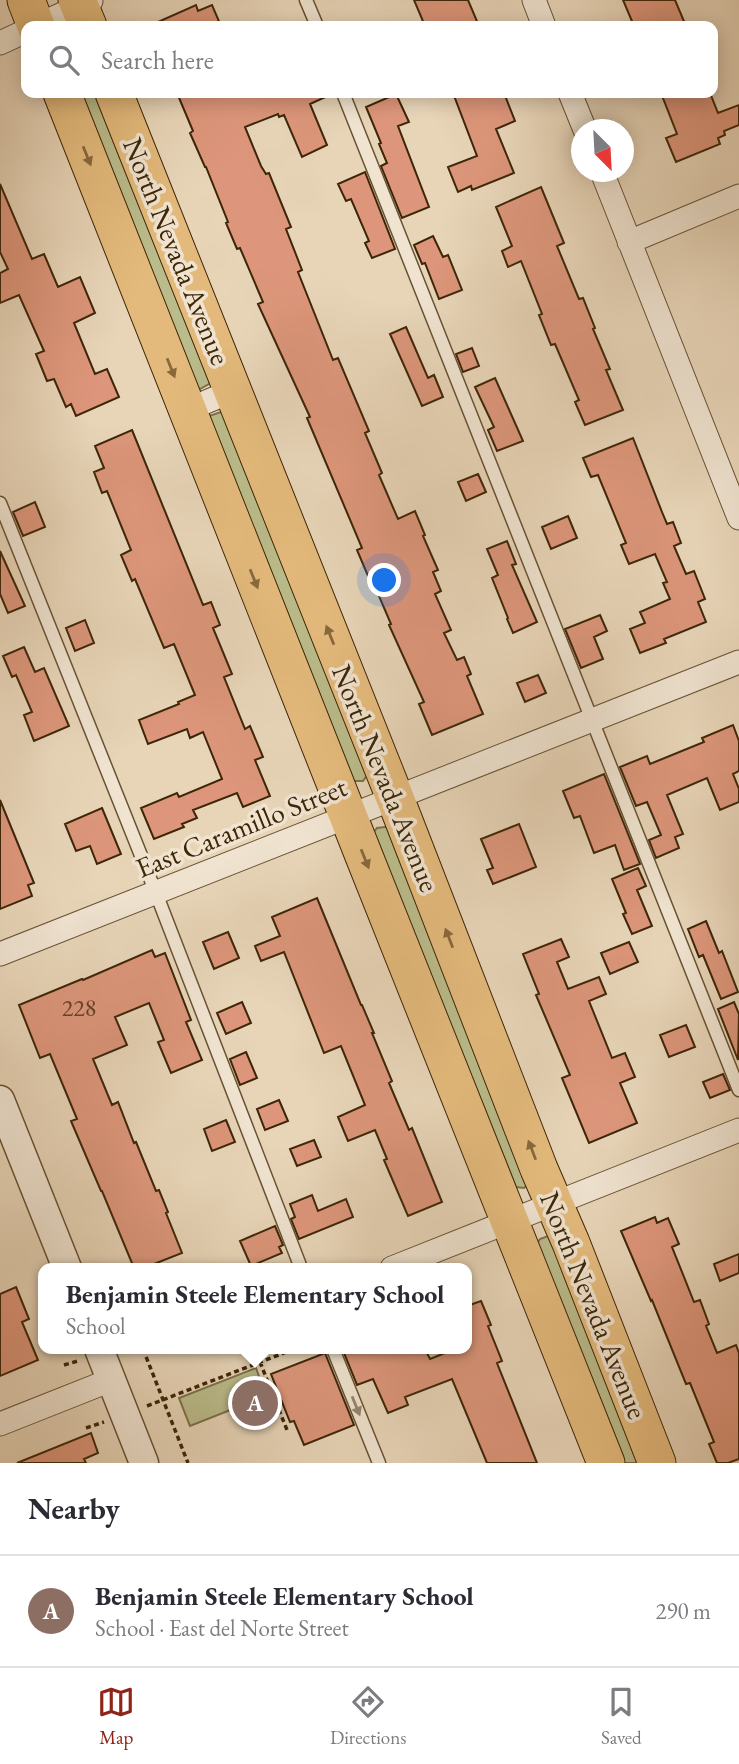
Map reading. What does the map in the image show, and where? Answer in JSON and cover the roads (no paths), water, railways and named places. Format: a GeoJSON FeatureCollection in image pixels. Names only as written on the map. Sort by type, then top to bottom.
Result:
{"type":"FeatureCollection","features":[{"type":"Feature","properties":{"kind":"main road"},"geometry":{"type":"LineString","coordinates":[[26,0],[34,21]]}},
{"type":"Feature","properties":{"kind":"main road","name":"North Nevada Avenue"},"geometry":{"type":"LineString","coordinates":[[64,98],[606,1463]]}},
{"type":"Feature","properties":{"kind":"main road","name":"North Nevada Avenue"},"geometry":{"type":"LineString","coordinates":[[116,98],[657,1463]]}},
{"type":"Feature","properties":{"kind":"street"},"geometry":{"type":"LineString","coordinates":[[534,0],[542,21]]}},
{"type":"Feature","properties":{"kind":"street"},"geometry":{"type":"LineString","coordinates":[[50,21],[85,8]]}},
{"type":"Feature","properties":{"kind":"street"},"geometry":{"type":"LineString","coordinates":[[0,43],[21,33]]}},
{"type":"Feature","properties":{"kind":"street"},"geometry":{"type":"LineString","coordinates":[[572,98],[581,119]]}},
{"type":"Feature","properties":{"kind":"street"},"geometry":{"type":"LineString","coordinates":[[606,182],[739,518]]}},
{"type":"Feature","properties":{"kind":"street"},"geometry":{"type":"LineString","coordinates":[[629,242],[739,196]]}},
{"type":"Feature","properties":{"kind":"street"},"geometry":{"type":"LineString","coordinates":[[187,410],[232,391]]}},
{"type":"Feature","properties":{"kind":"street","name":"East Caramillo Street"},"geometry":{"type":"LineString","coordinates":[[0,954],[739,662]]}},
{"type":"Feature","properties":{"kind":"street"},"geometry":{"type":"LineString","coordinates":[[0,1100],[65,1263]]}},
{"type":"Feature","properties":{"kind":"street"},"geometry":{"type":"LineString","coordinates":[[405,1263],[739,1130]]}},
{"type":"Feature","properties":{"kind":"street"},"geometry":{"type":"LineString","coordinates":[[101,1354],[144,1463]]}},
{"type":"Feature","properties":{"kind":"street"},"geometry":{"type":"LineString","coordinates":[[0,1423],[111,1380]]}},
{"type":"Feature","properties":{"kind":"lane"},"geometry":{"type":"LineString","coordinates":[[306,0],[315,21]]}},
{"type":"Feature","properties":{"kind":"lane"},"geometry":{"type":"LineString","coordinates":[[345,98],[739,1090]]}},
{"type":"Feature","properties":{"kind":"lane"},"geometry":{"type":"LineString","coordinates":[[0,503],[156,893],[299,1263]]}},
{"type":"Feature","properties":{"kind":"lane"},"geometry":{"type":"LineString","coordinates":[[335,1354],[379,1463]]}},
{"type":"Feature","properties":{"kind":"place","name":"Benjamin Steele Elementary School"},"geometry":{"type":"Point","coordinates":[255,1403]}}]}
